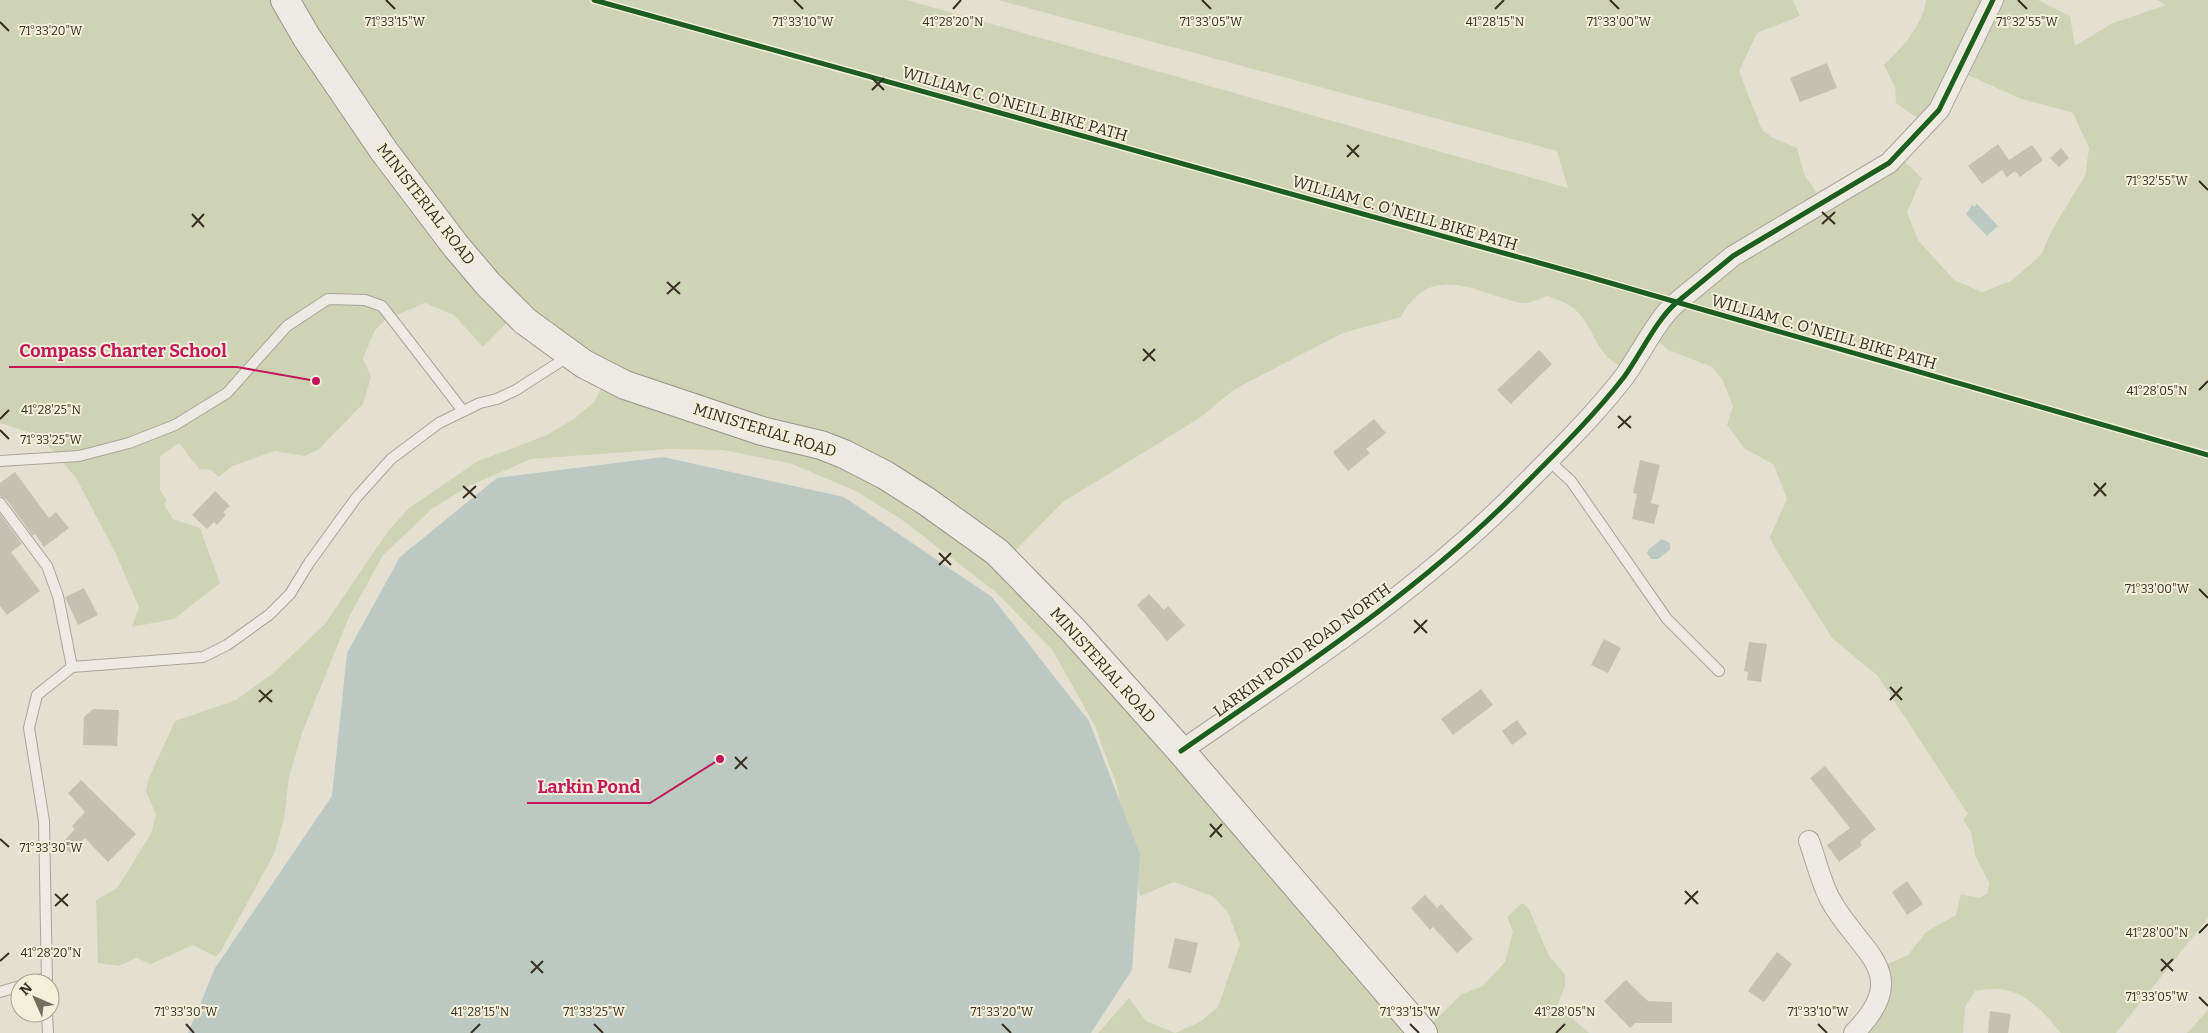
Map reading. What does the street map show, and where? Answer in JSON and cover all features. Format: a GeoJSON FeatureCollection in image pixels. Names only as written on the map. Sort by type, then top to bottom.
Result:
{"type":"FeatureCollection","features":[{"type":"Feature","properties":{"kind":"main road","name":"MINISTERIAL ROAD"},"geometry":{"type":"LineString","coordinates":[[285,0],[307,38],[384,151],[455,244],[488,284],[524,321],[570,355],[603,375],[647,394],[762,431],[821,445],[844,454],[885,475],[931,504],[1004,558],[1073,630],[1181,751],[1423,1033]]}},
{"type":"Feature","properties":{"kind":"street","name":"LARKIN POND ROAD NORTH"},"geometry":{"type":"LineString","coordinates":[[1181,751],[1356,630],[1440,564],[1518,492],[1606,398],[1624,376],[1668,309],[1733,256],[1889,163],[1939,110],[1993,0]]}},
{"type":"Feature","properties":{"kind":"street"},"geometry":{"type":"LineString","coordinates":[[1809,841],[1830,899],[1873,958],[1881,978],[1877,1006],[1854,1033]]}},
{"type":"Feature","properties":{"kind":"lane"},"geometry":{"type":"LineString","coordinates":[[0,461],[79,456],[129,443],[175,425],[227,393],[288,326],[328,299],[365,300],[382,306],[463,411]]}},
{"type":"Feature","properties":{"kind":"lane"},"geometry":{"type":"LineString","coordinates":[[46,973],[44,821],[29,728],[37,695],[72,667],[203,657],[227,645],[257,624],[290,594],[309,563],[356,498],[391,459],[439,424],[463,411],[516,390],[570,355]]}},
{"type":"Feature","properties":{"kind":"lane"},"geometry":{"type":"LineString","coordinates":[[1548,460],[1571,482],[1667,619],[1719,671]]}},
{"type":"Feature","properties":{"kind":"lane"},"geometry":{"type":"LineString","coordinates":[[0,503],[47,566],[58,596],[72,667]]}},
{"type":"Feature","properties":{"kind":"green space"},"geometry":{"type":"Polygon","coordinates":[[[0,0],[907,0],[1568,188],[1557,151],[998,0],[1793,0],[1800,16],[1757,33],[1739,71],[1762,130],[1773,138],[1797,148],[1804,174],[1822,201],[1896,154],[1922,178],[1907,212],[1918,240],[1954,280],[1982,292],[2011,281],[2041,255],[2053,228],[2085,176],[2089,148],[2073,113],[2019,98],[1959,71],[1925,123],[1896,103],[1895,87],[1884,65],[1911,36],[1921,18],[1926,0],[2038,0],[2070,16],[2075,46],[2111,24],[2166,5],[2157,0],[2208,0],[2208,918],[2116,1033],[2061,1033],[2034,1004],[2024,997],[2014,992],[1990,989],[1975,991],[1965,1007],[1963,1033],[1861,1033],[1866,1026],[1874,970],[1908,955],[1926,932],[1956,915],[1961,894],[1979,898],[1987,894],[1989,883],[1975,855],[1971,832],[1963,819],[1968,814],[1878,676],[1832,638],[1776,550],[1770,537],[1787,499],[1774,465],[1744,448],[1727,425],[1733,406],[1722,379],[1712,367],[1668,350],[1652,336],[1626,368],[1607,357],[1581,316],[1565,303],[1548,296],[1522,303],[1457,285],[1441,285],[1427,289],[1413,299],[1401,317],[1343,333],[1235,389],[1198,419],[1063,502],[1013,553],[1424,1031],[1462,994],[1483,986],[1505,962],[1513,931],[1507,917],[1522,903],[1529,909],[1549,956],[1565,974],[1565,987],[1557,1005],[1589,1033],[1175,1033],[1200,1022],[1218,1007],[1240,944],[1228,913],[1214,897],[1174,882],[1140,896],[1117,786],[1095,726],[1053,651],[997,593],[901,519],[856,491],[792,464],[724,450],[669,449],[531,459],[469,486],[433,508],[383,555],[349,617],[302,733],[289,777],[284,819],[274,854],[221,951],[216,957],[193,945],[151,964],[136,958],[119,966],[98,963],[96,900],[117,888],[151,834],[156,815],[146,791],[148,780],[175,721],[236,700],[272,674],[324,625],[389,530],[409,508],[478,461],[547,435],[574,419],[594,402],[605,381],[515,314],[483,347],[454,315],[425,303],[385,320],[375,330],[363,358],[371,377],[363,404],[318,450],[304,456],[275,451],[232,466],[219,477],[211,470],[199,469],[179,443],[160,456],[160,490],[166,499],[165,506],[173,519],[200,528],[220,583],[174,619],[132,627],[139,607],[114,550],[76,478],[40,436],[0,423],[0,0]]]}},
{"type":"Feature","properties":{"kind":"green space"},"geometry":{"type":"Polygon","coordinates":[[[1129,998],[1146,1021],[1175,1033],[1098,1033],[1129,998]]]}},
{"type":"Feature","properties":{"kind":"green space"},"geometry":{"type":"Polygon","coordinates":[[[2208,1010],[2208,1033],[2187,1033],[2208,1010]]]}},
{"type":"Feature","properties":{"kind":"shaded area"},"geometry":{"type":"Polygon","coordinates":[[[1977,204],[1998,226],[1987,236],[1966,214],[1972,205],[1974,207],[1977,204]]]}},
{"type":"Feature","properties":{"kind":"shaded area"},"geometry":{"type":"Polygon","coordinates":[[[663,457],[844,497],[992,597],[1089,721],[1140,854],[1132,970],[1091,1033],[188,1033],[215,968],[332,796],[347,653],[400,557],[497,478],[663,457]]]}},
{"type":"Feature","properties":{"kind":"shaded area"},"geometry":{"type":"Polygon","coordinates":[[[1662,539],[1670,543],[1670,550],[1658,559],[1651,559],[1647,553],[1648,550],[1662,539]]]}},
{"type":"Feature","properties":{"kind":"building"},"geometry":{"type":"Polygon","coordinates":[[[1827,63],[1837,88],[1800,102],[1790,78],[1827,63]]]}},
{"type":"Feature","properties":{"kind":"building"},"geometry":{"type":"Polygon","coordinates":[[[1998,144],[2009,160],[2032,145],[2043,160],[2020,177],[2015,171],[2007,177],[2002,170],[1982,184],[1968,166],[1998,144]]]}},
{"type":"Feature","properties":{"kind":"building"},"geometry":{"type":"Polygon","coordinates":[[[2061,148],[2069,158],[2059,167],[2050,158],[2061,148]]]}},
{"type":"Feature","properties":{"kind":"building"},"geometry":{"type":"Polygon","coordinates":[[[1539,350],[1552,364],[1511,404],[1497,390],[1539,350]]]}},
{"type":"Feature","properties":{"kind":"building"},"geometry":{"type":"Polygon","coordinates":[[[1374,419],[1386,433],[1366,449],[1370,453],[1348,471],[1333,452],[1374,419]]]}},
{"type":"Feature","properties":{"kind":"building"},"geometry":{"type":"Polygon","coordinates":[[[1640,460],[1660,465],[1651,503],[1659,505],[1654,524],[1632,519],[1637,494],[1633,493],[1640,460]]]}},
{"type":"Feature","properties":{"kind":"building"},"geometry":{"type":"Polygon","coordinates":[[[15,472],[49,518],[56,512],[69,528],[44,547],[35,534],[33,536],[6,499],[0,496],[0,483],[15,472]]]}},
{"type":"Feature","properties":{"kind":"building"},"geometry":{"type":"Polygon","coordinates":[[[215,491],[230,506],[223,512],[226,515],[217,525],[214,522],[207,529],[192,515],[215,491]]]}},
{"type":"Feature","properties":{"kind":"building"},"geometry":{"type":"Polygon","coordinates":[[[0,514],[22,544],[11,552],[40,591],[7,615],[0,606],[0,514]]]}},
{"type":"Feature","properties":{"kind":"building"},"geometry":{"type":"Polygon","coordinates":[[[84,588],[98,615],[78,625],[65,597],[84,588]]]}},
{"type":"Feature","properties":{"kind":"building"},"geometry":{"type":"Polygon","coordinates":[[[1149,594],[1164,610],[1168,606],[1185,625],[1167,641],[1137,605],[1149,594]]]}},
{"type":"Feature","properties":{"kind":"building"},"geometry":{"type":"Polygon","coordinates":[[[1604,639],[1621,648],[1608,673],[1591,665],[1604,639]]]}},
{"type":"Feature","properties":{"kind":"building"},"geometry":{"type":"Polygon","coordinates":[[[1749,642],[1767,644],[1761,682],[1747,680],[1748,672],[1744,671],[1749,642]]]}},
{"type":"Feature","properties":{"kind":"building"},"geometry":{"type":"Polygon","coordinates":[[[1481,689],[1493,705],[1453,735],[1441,719],[1481,689]]]}},
{"type":"Feature","properties":{"kind":"building"},"geometry":{"type":"Polygon","coordinates":[[[93,709],[119,710],[117,746],[83,745],[84,717],[93,709]]]}},
{"type":"Feature","properties":{"kind":"building"},"geometry":{"type":"Polygon","coordinates":[[[1517,720],[1527,734],[1512,745],[1502,731],[1517,720]]]}},
{"type":"Feature","properties":{"kind":"building"},"geometry":{"type":"Polygon","coordinates":[[[1825,766],[1876,829],[1860,842],[1862,845],[1839,862],[1827,845],[1850,828],[1810,778],[1825,766]]]}},
{"type":"Feature","properties":{"kind":"building"},"geometry":{"type":"Polygon","coordinates":[[[81,780],[136,834],[108,862],[85,838],[70,853],[61,844],[75,829],[72,826],[85,812],[68,793],[81,780]]]}},
{"type":"Feature","properties":{"kind":"building"},"geometry":{"type":"Polygon","coordinates":[[[1907,881],[1923,904],[1907,915],[1892,892],[1907,881]]]}},
{"type":"Feature","properties":{"kind":"building"},"geometry":{"type":"Polygon","coordinates":[[[1425,895],[1437,908],[1441,904],[1473,939],[1457,953],[1433,927],[1430,930],[1411,908],[1425,895]]]}},
{"type":"Feature","properties":{"kind":"building"},"geometry":{"type":"Polygon","coordinates":[[[1175,938],[1198,943],[1191,973],[1168,968],[1175,938]]]}},
{"type":"Feature","properties":{"kind":"building"},"geometry":{"type":"Polygon","coordinates":[[[1777,952],[1792,964],[1764,1002],[1748,991],[1777,952]]]}},
{"type":"Feature","properties":{"kind":"building"},"geometry":{"type":"Polygon","coordinates":[[[1626,980],[1648,1001],[1672,1002],[1672,1023],[1635,1023],[1630,1028],[1604,1001],[1626,980]]]}},
{"type":"Feature","properties":{"kind":"building"},"geometry":{"type":"Polygon","coordinates":[[[1990,1011],[2011,1014],[2008,1033],[1988,1033],[1990,1011]]]}},
{"type":"Feature","properties":{"kind":"cycle path","name":"WILLIAM C. O'NEILL BIKE PATH"},"geometry":{"type":"LineString","coordinates":[[594,0],[1579,274],[2208,455]]}},
{"type":"Feature","properties":{"kind":"cycle path"},"geometry":{"type":"LineString","coordinates":[[1181,751],[1313,660],[1399,596],[1480,527],[1546,463],[1600,406],[1624,377],[1662,318],[1676,303],[1733,256],[1889,163],[1939,110],[1993,0]]}},
{"type":"Feature","properties":{"kind":"place","name":"Compass Charter School"},"geometry":{"type":"Point","coordinates":[316,381]}},
{"type":"Feature","properties":{"kind":"place","name":"Larkin Pond"},"geometry":{"type":"Point","coordinates":[720,759]}}]}
